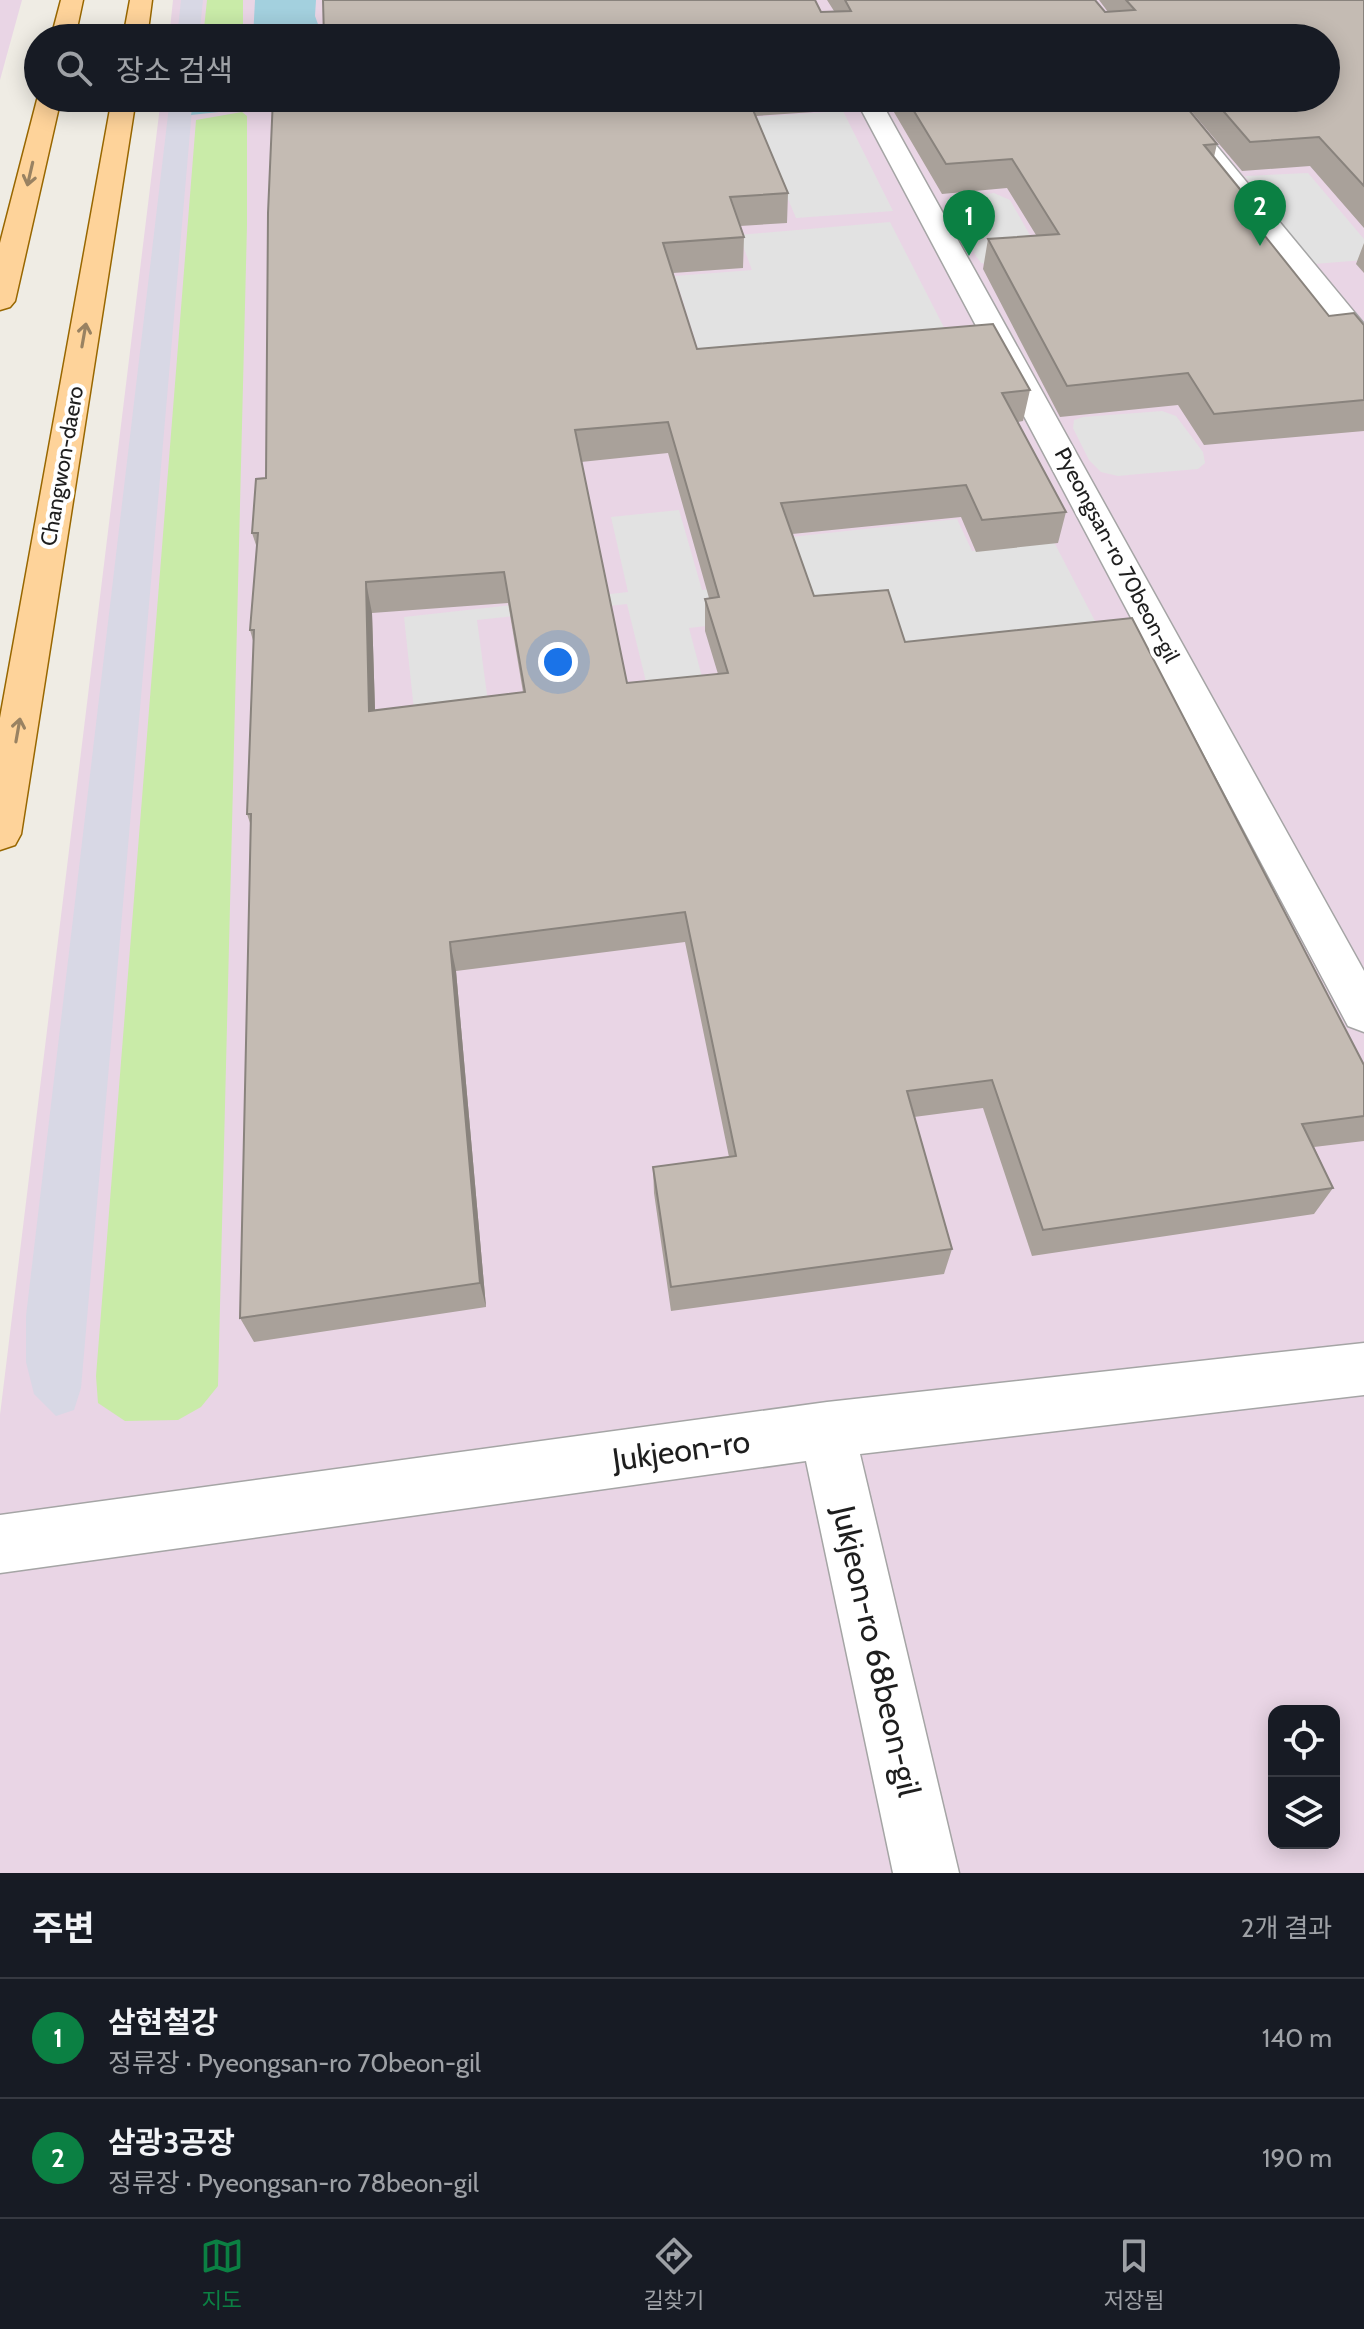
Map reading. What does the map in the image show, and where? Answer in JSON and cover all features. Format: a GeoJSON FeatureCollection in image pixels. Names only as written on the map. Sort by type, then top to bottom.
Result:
{"type":"FeatureCollection","features":[{"type":"Feature","properties":{"kind":"main road"},"geometry":{"type":"LineString","coordinates":[[66,24],[72,0]]}},
{"type":"Feature","properties":{"kind":"main road"},"geometry":{"type":"LineString","coordinates":[[137,24],[141,0]]}},
{"type":"Feature","properties":{"kind":"main road"},"geometry":{"type":"LineString","coordinates":[[0,301],[46,112]]}},
{"type":"Feature","properties":{"kind":"main road","name":"Changwon-daero"},"geometry":{"type":"LineString","coordinates":[[0,834],[122,112]]}},
{"type":"Feature","properties":{"kind":"street","name":"Pyeongsan-ro 70beon-gil"},"geometry":{"type":"LineString","coordinates":[[875,112],[1364,1013]]}},
{"type":"Feature","properties":{"kind":"street"},"geometry":{"type":"LineString","coordinates":[[1175,112],[1364,343]]}},
{"type":"Feature","properties":{"kind":"street","name":"Jukjeon-ro"},"geometry":{"type":"LineString","coordinates":[[0,1544],[827,1430],[1364,1369]]}},
{"type":"Feature","properties":{"kind":"street","name":"Jukjeon-ro 68beon-gil"},"geometry":{"type":"LineString","coordinates":[[827,1430],[926,1873]]}},
{"type":"Feature","properties":{"kind":"shaded area"},"geometry":{"type":"Polygon","coordinates":[[[0,0],[22,0],[0,80],[0,0]]]}},
{"type":"Feature","properties":{"kind":"shaded area"},"geometry":{"type":"Polygon","coordinates":[[[173,0],[1364,0],[1364,1873],[0,1873],[0,1415],[159,112],[1340,112],[1340,24],[170,24],[173,0]]]}},
{"type":"Feature","properties":{"kind":"shaded area"},"geometry":{"type":"Polygon","coordinates":[[[181,0],[203,0],[200,24],[178,24],[181,0]]]}},
{"type":"Feature","properties":{"kind":"shaded area"},"geometry":{"type":"Polygon","coordinates":[[[168,112],[192,112],[81,1388],[74,1410],[56,1416],[34,1394],[26,1362],[26,1316],[168,112]]]}},
{"type":"Feature","properties":{"kind":"shaded area"},"geometry":{"type":"Polygon","coordinates":[[[844,112],[893,211],[796,218],[770,156],[581,129],[844,112]]]}},
{"type":"Feature","properties":{"kind":"shaded area"},"geometry":{"type":"Polygon","coordinates":[[[1308,173],[1364,239],[1364,260],[1314,264],[1245,176],[1308,173]]]}},
{"type":"Feature","properties":{"kind":"shaded area"},"geometry":{"type":"Polygon","coordinates":[[[994,193],[1010,200],[1040,253],[991,265],[981,263],[945,200],[994,193]]]}},
{"type":"Feature","properties":{"kind":"shaded area"},"geometry":{"type":"Polygon","coordinates":[[[890,222],[955,349],[727,441],[675,276],[752,270],[739,235],[890,222]]]}},
{"type":"Feature","properties":{"kind":"shaded area"},"geometry":{"type":"Polygon","coordinates":[[[1162,411],[1176,416],[1203,452],[1205,463],[1198,469],[1118,476],[1101,472],[1089,460],[1073,428],[1074,420],[1083,417],[1162,411]]]}},
{"type":"Feature","properties":{"kind":"shaded area"},"geometry":{"type":"Polygon","coordinates":[[[679,510],[702,590],[797,580],[782,538],[957,519],[972,551],[1054,542],[1110,650],[906,674],[757,620],[689,628],[705,688],[649,694],[627,604],[477,620],[488,702],[414,710],[404,617],[628,592],[611,517],[679,510]]]}},
{"type":"Feature","properties":{"kind":"green space"},"geometry":{"type":"Polygon","coordinates":[[[207,0],[243,0],[243,24],[204,24],[207,0]]]}},
{"type":"Feature","properties":{"kind":"green space"},"geometry":{"type":"Polygon","coordinates":[[[242,112],[247,116],[247,225],[218,1386],[201,1407],[178,1420],[125,1421],[98,1403],[96,1376],[196,120],[242,112]]]}},
{"type":"Feature","properties":{"kind":"water"},"geometry":{"type":"Polygon","coordinates":[[[255,0],[316,0],[318,24],[254,24],[255,0]]]}},
{"type":"Feature","properties":{"kind":"water"},"geometry":{"type":"Polygon","coordinates":[[[192,112],[219,112],[191,115],[192,112]]]}},
{"type":"Feature","properties":{"kind":"building"},"geometry":{"type":"Polygon","coordinates":[[[323,0],[815,0],[821,12],[851,11],[845,0],[1095,0],[1105,12],[1135,10],[1126,0],[1364,0],[1364,186],[1319,137],[1250,142],[1224,112],[1340,112],[1340,24],[324,24],[323,0]]]}},
{"type":"Feature","properties":{"kind":"building"},"geometry":{"type":"Polygon","coordinates":[[[272,112],[754,112],[788,193],[730,197],[744,237],[663,243],[697,349],[993,324],[1030,390],[1002,393],[1066,512],[982,520],[966,485],[781,503],[814,596],[888,590],[905,642],[1132,618],[1364,1065],[1364,1116],[1302,1124],[1333,1188],[1043,1230],[992,1080],[907,1091],[952,1249],[671,1287],[653,1167],[736,1156],[685,912],[450,942],[480,1283],[240,1318],[251,814],[247,814],[254,630],[250,630],[258,533],[252,533],[256,479],[266,478],[268,213],[272,112]],[[668,422],[575,430],[627,683],[728,673],[705,599],[719,597],[668,422]],[[504,572],[366,582],[369,711],[525,692],[504,572]]]}},
{"type":"Feature","properties":{"kind":"building"},"geometry":{"type":"Polygon","coordinates":[[[914,112],[1191,112],[1217,144],[1204,145],[1261,215],[1249,216],[1329,316],[1354,313],[1364,325],[1364,400],[1214,414],[1188,373],[1067,386],[988,239],[1059,234],[1012,159],[946,164],[914,112]]]}},
{"type":"Feature","properties":{"kind":"place","name":"삼광3공장"},"geometry":{"type":"Point","coordinates":[1260,246]}},
{"type":"Feature","properties":{"kind":"place","name":"삼현철강"},"geometry":{"type":"Point","coordinates":[969,256]}}]}
